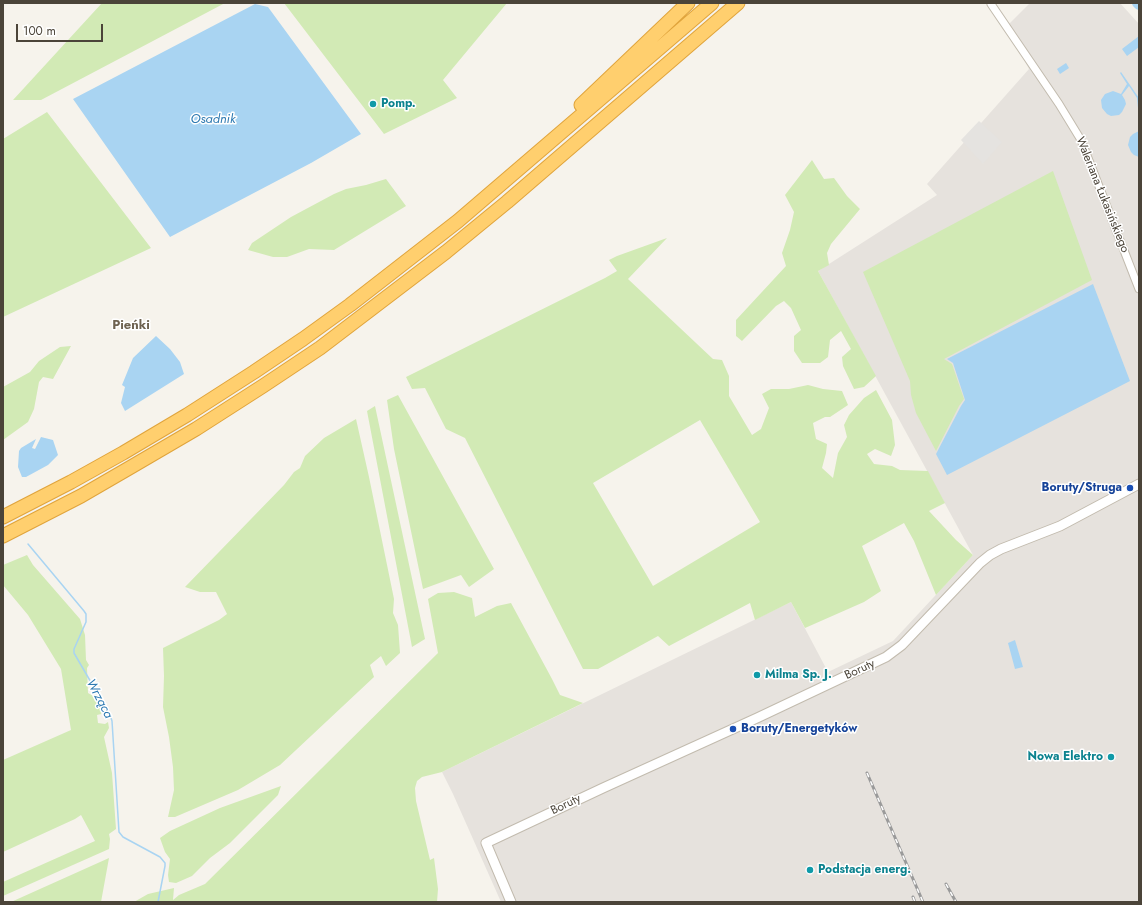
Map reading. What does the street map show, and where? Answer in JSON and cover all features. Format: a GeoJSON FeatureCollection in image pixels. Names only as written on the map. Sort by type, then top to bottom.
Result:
{"type":"FeatureCollection","features":[{"type":"Feature","properties":{"kind":"highway"},"geometry":{"type":"LineString","coordinates":[[500,185],[535,148],[688,3]]}},
{"type":"Feature","properties":{"kind":"highway"},"geometry":{"type":"LineString","coordinates":[[653,37],[692,3]]}},
{"type":"Feature","properties":{"kind":"highway"},"geometry":{"type":"LineString","coordinates":[[3,517],[71,482],[187,415],[254,372],[356,300],[446,231],[712,3]]}},
{"type":"Feature","properties":{"kind":"highway"},"geometry":{"type":"LineString","coordinates":[[3,536],[81,496],[131,468],[196,429],[320,348],[446,252],[507,202],[738,3]]}},
{"type":"Feature","properties":{"kind":"highway"},"geometry":{"type":"LineString","coordinates":[[718,20],[742,3]]}},
{"type":"Feature","properties":{"kind":"street","name":"Waleriana Łukasińskiego"},"geometry":{"type":"LineString","coordinates":[[992,3],[1081,140],[1139,290]]}},
{"type":"Feature","properties":{"kind":"street","name":"Boruty"},"geometry":{"type":"LineString","coordinates":[[511,902],[486,843],[886,658],[902,646],[980,563],[990,555],[1060,526],[1139,484]]}},
{"type":"Feature","properties":{"kind":"shaded area"},"geometry":{"type":"Polygon","coordinates":[[[1030,3],[1120,3],[1139,24],[1139,902],[501,902],[442,772],[791,602],[828,672],[893,641],[973,555],[818,271],[937,195],[927,184],[1029,69],[1006,27],[1030,3]]]}},
{"type":"Feature","properties":{"kind":"shaded area"},"geometry":{"type":"Polygon","coordinates":[[[979,121],[1002,142],[983,164],[961,140],[979,121]]]}},
{"type":"Feature","properties":{"kind":"green space"},"geometry":{"type":"Polygon","coordinates":[[[102,3],[225,3],[41,100],[13,100],[102,3]]]}},
{"type":"Feature","properties":{"kind":"green space"},"geometry":{"type":"Polygon","coordinates":[[[284,3],[507,3],[443,80],[457,98],[384,134],[284,3]]]}},
{"type":"Feature","properties":{"kind":"green space"},"geometry":{"type":"Polygon","coordinates":[[[47,112],[151,248],[3,317],[3,139],[47,112]]]}},
{"type":"Feature","properties":{"kind":"green space"},"geometry":{"type":"Polygon","coordinates":[[[812,160],[824,179],[834,178],[847,196],[860,209],[831,244],[827,253],[829,265],[818,271],[876,376],[864,387],[854,389],[843,366],[842,357],[851,349],[841,331],[830,340],[828,357],[820,363],[802,363],[794,351],[794,336],[801,330],[791,308],[784,301],[776,306],[742,341],[736,336],[736,320],[786,266],[782,253],[790,230],[794,212],[785,195],[812,160]]]}},
{"type":"Feature","properties":{"kind":"green space"},"geometry":{"type":"Polygon","coordinates":[[[1053,171],[1092,280],[944,359],[952,364],[964,399],[936,451],[916,413],[911,395],[910,381],[863,272],[1053,171]]]}},
{"type":"Feature","properties":{"kind":"green space"},"geometry":{"type":"Polygon","coordinates":[[[386,179],[406,206],[334,250],[309,249],[287,257],[273,257],[248,250],[252,243],[291,217],[334,194],[346,189],[386,179]]]}},
{"type":"Feature","properties":{"kind":"green space"},"geometry":{"type":"Polygon","coordinates":[[[667,238],[628,279],[713,359],[722,360],[729,376],[729,396],[752,435],[761,429],[769,408],[762,394],[771,389],[789,389],[808,385],[823,389],[842,391],[848,405],[830,417],[825,417],[813,423],[816,439],[827,444],[822,468],[833,478],[838,453],[847,437],[844,425],[849,415],[864,398],[876,390],[892,420],[895,445],[891,456],[875,449],[867,454],[874,464],[892,466],[900,470],[928,471],[945,503],[929,511],[956,540],[973,555],[936,595],[914,541],[904,523],[862,546],[881,591],[864,602],[805,628],[791,602],[755,620],[750,603],[669,646],[658,636],[598,669],[583,669],[465,438],[446,429],[425,388],[412,389],[406,377],[605,278],[617,271],[609,260],[667,238]],[[700,420],[593,483],[653,586],[760,522],[700,420]]]}},
{"type":"Feature","properties":{"kind":"green space"},"geometry":{"type":"Polygon","coordinates":[[[71,346],[53,379],[43,377],[39,382],[34,409],[28,422],[3,440],[3,387],[30,372],[39,361],[60,347],[71,346]]]}},
{"type":"Feature","properties":{"kind":"green space"},"geometry":{"type":"Polygon","coordinates":[[[398,395],[494,569],[469,587],[461,575],[423,589],[394,449],[387,400],[398,395]]]}},
{"type":"Feature","properties":{"kind":"green space"},"geometry":{"type":"Polygon","coordinates":[[[375,406],[425,639],[412,647],[367,411],[375,406]]]}},
{"type":"Feature","properties":{"kind":"green space"},"geometry":{"type":"Polygon","coordinates":[[[356,419],[394,599],[393,613],[398,625],[400,653],[386,666],[381,656],[370,665],[374,677],[280,765],[238,790],[175,817],[168,817],[174,790],[173,767],[163,707],[163,648],[219,620],[227,614],[216,592],[200,592],[185,587],[284,485],[294,472],[300,468],[305,456],[324,438],[356,419]]]}},
{"type":"Feature","properties":{"kind":"green space"},"geometry":{"type":"Polygon","coordinates":[[[27,555],[33,565],[80,619],[85,635],[86,660],[89,665],[87,668],[88,693],[103,702],[101,714],[97,715],[98,723],[105,724],[108,722],[109,728],[104,737],[112,773],[116,829],[109,834],[109,849],[3,896],[3,882],[95,841],[81,815],[3,852],[3,760],[71,730],[61,669],[28,615],[3,585],[3,565],[27,555]]]}},
{"type":"Feature","properties":{"kind":"green space"},"geometry":{"type":"Polygon","coordinates":[[[454,592],[472,598],[475,617],[497,606],[511,603],[560,695],[583,703],[442,772],[422,777],[417,781],[415,788],[416,801],[430,860],[434,858],[438,889],[437,902],[134,902],[148,894],[174,888],[173,900],[179,895],[205,884],[438,653],[428,599],[438,593],[454,592]]]}},
{"type":"Feature","properties":{"kind":"green space"},"geometry":{"type":"Polygon","coordinates":[[[281,786],[278,795],[230,843],[210,858],[192,876],[176,883],[169,882],[168,875],[170,859],[165,852],[160,838],[170,831],[220,808],[281,786]]]}},
{"type":"Feature","properties":{"kind":"green space"},"geometry":{"type":"Polygon","coordinates":[[[109,858],[101,902],[11,902],[109,858]]]}},
{"type":"Feature","properties":{"kind":"water","name":"Osadnik"},"geometry":{"type":"Polygon","coordinates":[[[255,4],[268,7],[361,134],[311,163],[170,237],[73,99],[255,4]]]}},
{"type":"Feature","properties":{"kind":"water"},"geometry":{"type":"Polygon","coordinates":[[[1139,36],[1139,47],[1127,56],[1122,49],[1139,36]]]}},
{"type":"Feature","properties":{"kind":"water"},"geometry":{"type":"Polygon","coordinates":[[[1066,63],[1069,68],[1060,74],[1057,69],[1066,63]]]}},
{"type":"Feature","properties":{"kind":"water"},"geometry":{"type":"Polygon","coordinates":[[[1121,72],[1139,98],[1139,118],[1137,98],[1129,86],[1122,95],[1126,104],[1119,115],[1111,116],[1102,108],[1101,100],[1105,94],[1113,91],[1121,94],[1127,84],[1120,73],[1121,72]]]}},
{"type":"Feature","properties":{"kind":"water"},"geometry":{"type":"Polygon","coordinates":[[[1139,131],[1139,157],[1131,152],[1128,145],[1130,137],[1139,131]]]}},
{"type":"Feature","properties":{"kind":"water"},"geometry":{"type":"Polygon","coordinates":[[[1093,284],[1130,381],[947,475],[936,454],[965,400],[953,363],[947,359],[1093,284]]]}},
{"type":"Feature","properties":{"kind":"water"},"geometry":{"type":"Polygon","coordinates":[[[156,336],[170,349],[180,362],[184,374],[125,411],[121,403],[125,387],[122,385],[133,358],[156,336]]]}},
{"type":"Feature","properties":{"kind":"water"},"geometry":{"type":"Polygon","coordinates":[[[41,437],[53,440],[58,455],[48,465],[26,477],[22,477],[18,467],[19,451],[21,448],[36,439],[32,448],[35,449],[41,437]]]}},
{"type":"Feature","properties":{"kind":"water"},"geometry":{"type":"Polygon","coordinates":[[[1015,640],[1023,667],[1015,669],[1008,643],[1015,640]]]}},
{"type":"Feature","properties":{"kind":"waterway","name":"Wrząca"},"geometry":{"type":"LineString","coordinates":[[28,544],[86,614],[86,622],[74,649],[74,653],[112,721],[119,832],[123,837],[160,857],[165,863],[158,902]]}},
{"type":"Feature","properties":{"kind":"railway"},"geometry":{"type":"LineString","coordinates":[[867,773],[923,902]]}},
{"type":"Feature","properties":{"kind":"railway"},"geometry":{"type":"LineString","coordinates":[[946,884],[956,902]]}},
{"type":"Feature","properties":{"kind":"railway"},"geometry":{"type":"LineString","coordinates":[[913,897],[915,902]]}},
{"type":"Feature","properties":{"kind":"place","name":"Pomp."},"geometry":{"type":"Point","coordinates":[373,104]}},
{"type":"Feature","properties":{"kind":"place","name":"Boruty/Struga"},"geometry":{"type":"Point","coordinates":[1130,488]}},
{"type":"Feature","properties":{"kind":"place","name":"Milma Sp. J."},"geometry":{"type":"Point","coordinates":[757,675]}},
{"type":"Feature","properties":{"kind":"place","name":"Boruty/Energetyków"},"geometry":{"type":"Point","coordinates":[733,729]}},
{"type":"Feature","properties":{"kind":"place","name":"Nowa Elektro"},"geometry":{"type":"Point","coordinates":[1111,757]}},
{"type":"Feature","properties":{"kind":"place","name":"Podstacja energ."},"geometry":{"type":"Point","coordinates":[810,870]}},
{"type":"Feature","properties":{"kind":"district","name":"Pieńki"},"geometry":{"type":"Point","coordinates":[131,326]}}]}
